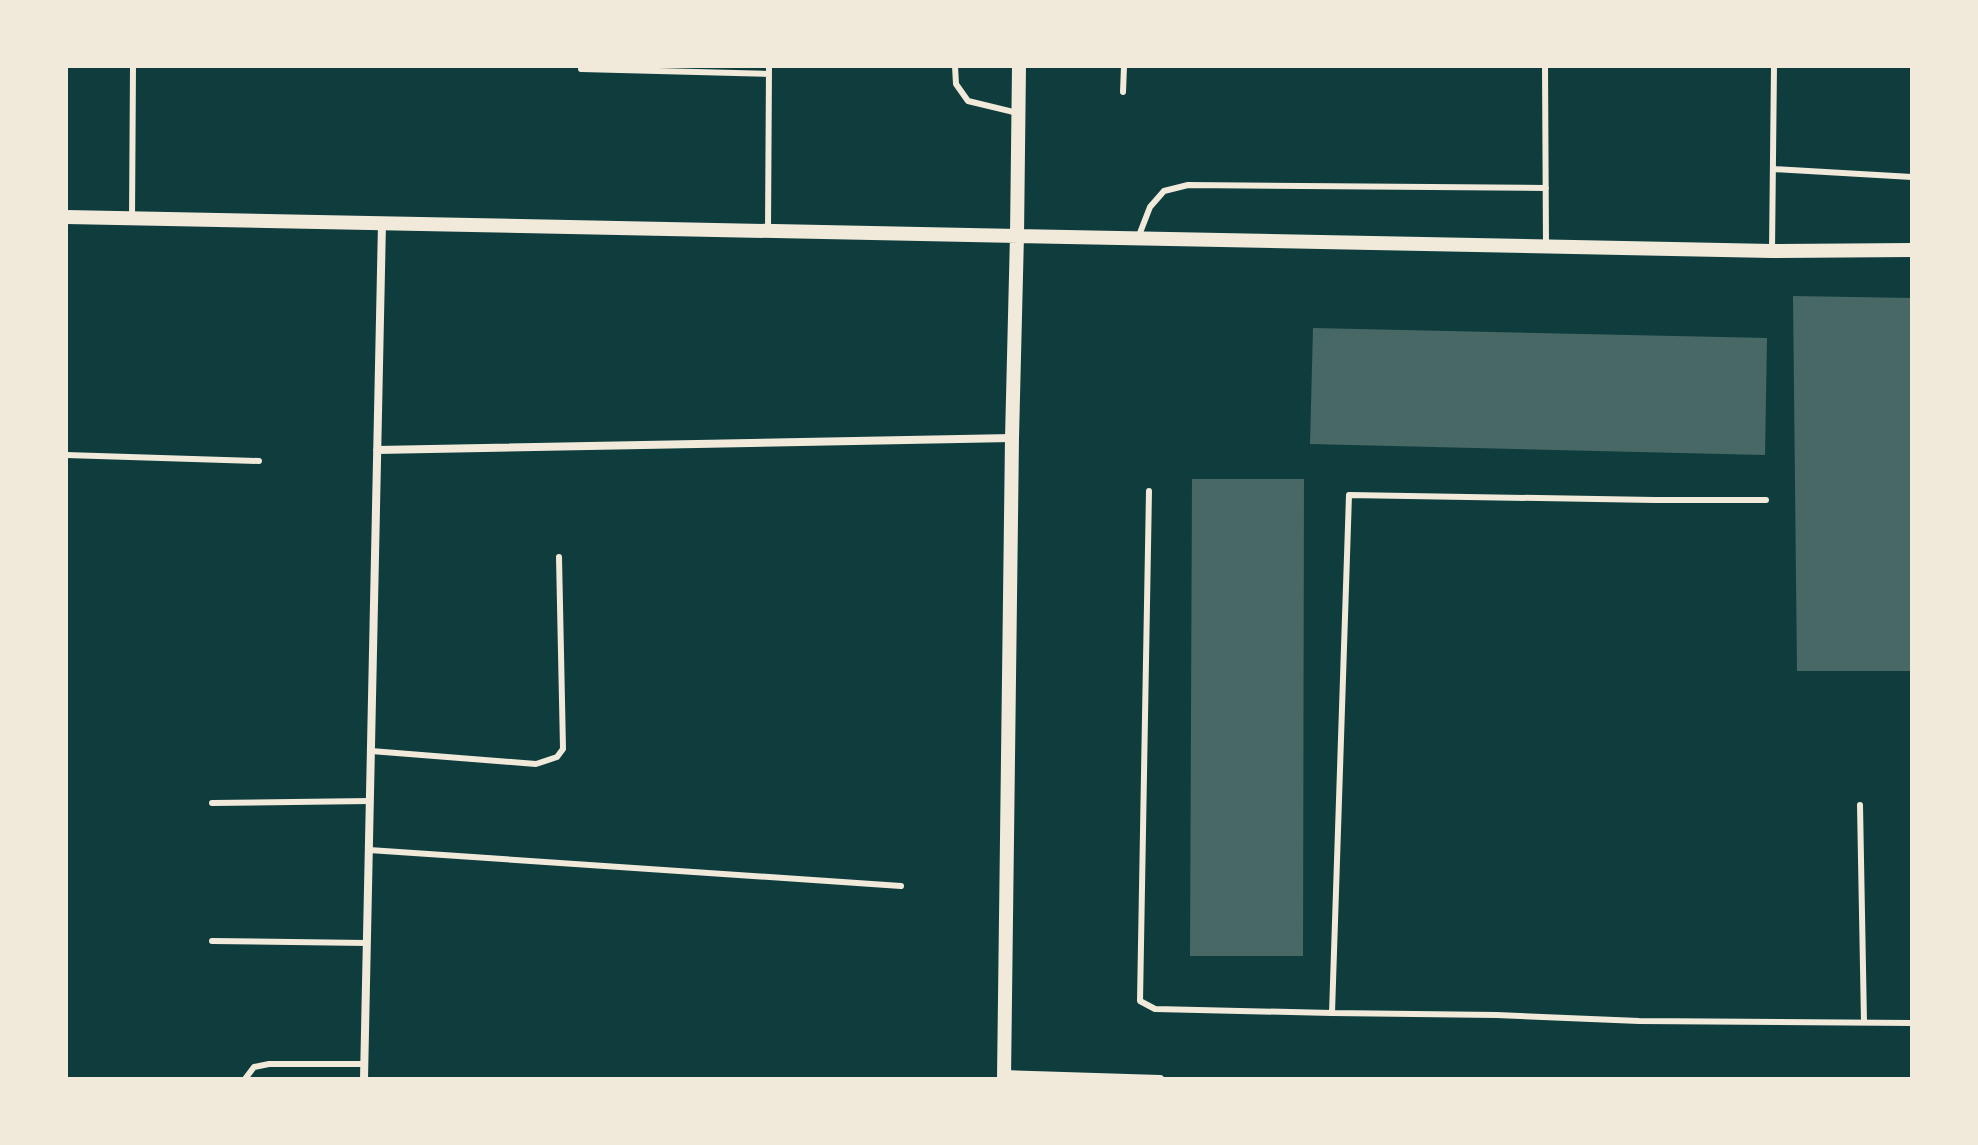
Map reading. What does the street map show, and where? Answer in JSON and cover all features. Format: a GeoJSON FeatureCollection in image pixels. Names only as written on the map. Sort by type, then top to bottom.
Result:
{"type":"FeatureCollection","features":[{"type":"Feature","properties":{"kind":"street"},"geometry":{"type":"LineString","coordinates":[[1019,66],[1004,1076],[1160,1079]]}},
{"type":"Feature","properties":{"kind":"street"},"geometry":{"type":"LineString","coordinates":[[66,217],[1772,251],[1912,250]]}},
{"type":"Feature","properties":{"kind":"street"},"geometry":{"type":"LineString","coordinates":[[364,1079],[382,222]]}},
{"type":"Feature","properties":{"kind":"street"},"geometry":{"type":"LineString","coordinates":[[377,450],[1012,438]]}},
{"type":"Feature","properties":{"kind":"lane"},"geometry":{"type":"LineString","coordinates":[[132,218],[133,66]]}},
{"type":"Feature","properties":{"kind":"lane"},"geometry":{"type":"LineString","coordinates":[[955,66],[956,84],[968,101],[1018,113]]}},
{"type":"Feature","properties":{"kind":"lane"},"geometry":{"type":"LineString","coordinates":[[1123,92],[1124,66]]}},
{"type":"Feature","properties":{"kind":"lane"},"geometry":{"type":"LineString","coordinates":[[1545,66],[1546,246]]}},
{"type":"Feature","properties":{"kind":"lane"},"geometry":{"type":"LineString","coordinates":[[1772,251],[1774,66]]}},
{"type":"Feature","properties":{"kind":"lane"},"geometry":{"type":"LineString","coordinates":[[581,69],[769,70],[768,230]]}},
{"type":"Feature","properties":{"kind":"lane"},"geometry":{"type":"LineString","coordinates":[[1773,169],[1912,177]]}},
{"type":"Feature","properties":{"kind":"lane"},"geometry":{"type":"LineString","coordinates":[[1138,238],[1150,207],[1164,191],[1188,185],[1546,188]]}},
{"type":"Feature","properties":{"kind":"lane"},"geometry":{"type":"LineString","coordinates":[[66,455],[259,461]]}},
{"type":"Feature","properties":{"kind":"lane"},"geometry":{"type":"LineString","coordinates":[[1149,491],[1140,1001],[1155,1009],[1497,1015],[1639,1021],[1912,1023]]}},
{"type":"Feature","properties":{"kind":"lane"},"geometry":{"type":"LineString","coordinates":[[1332,1013],[1349,495],[1766,500]]}},
{"type":"Feature","properties":{"kind":"lane"},"geometry":{"type":"LineString","coordinates":[[371,751],[536,764],[557,757],[563,749],[559,557]]}},
{"type":"Feature","properties":{"kind":"lane"},"geometry":{"type":"LineString","coordinates":[[212,803],[370,801]]}},
{"type":"Feature","properties":{"kind":"lane"},"geometry":{"type":"LineString","coordinates":[[1860,805],[1864,1022]]}},
{"type":"Feature","properties":{"kind":"lane"},"geometry":{"type":"LineString","coordinates":[[369,850],[901,886]]}},
{"type":"Feature","properties":{"kind":"lane"},"geometry":{"type":"LineString","coordinates":[[212,941],[367,943]]}},
{"type":"Feature","properties":{"kind":"lane"},"geometry":{"type":"LineString","coordinates":[[245,1079],[254,1067],[269,1064],[365,1064]]}},
{"type":"Feature","properties":{"kind":"building"},"geometry":{"type":"Polygon","coordinates":[[[1793,296],[1912,298],[1912,671],[1797,671],[1793,296]]]}},
{"type":"Feature","properties":{"kind":"building"},"geometry":{"type":"Polygon","coordinates":[[[1313,328],[1767,338],[1765,455],[1310,444],[1313,328]]]}},
{"type":"Feature","properties":{"kind":"building"},"geometry":{"type":"Polygon","coordinates":[[[1192,479],[1304,479],[1303,956],[1190,956],[1192,479]]]}}]}
